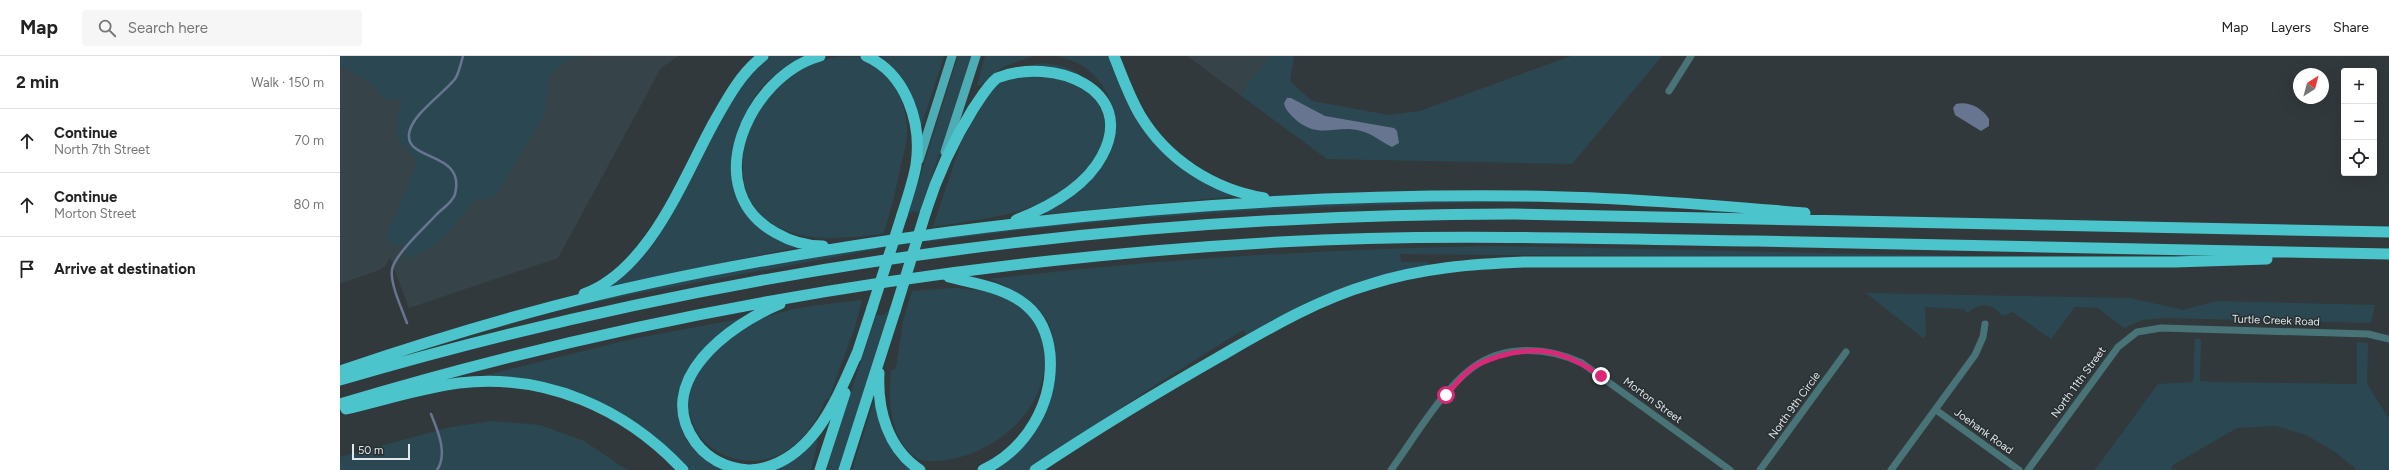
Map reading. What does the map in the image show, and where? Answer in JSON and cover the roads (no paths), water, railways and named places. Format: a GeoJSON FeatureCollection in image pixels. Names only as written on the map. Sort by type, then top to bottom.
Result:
{"type":"FeatureCollection","features":[{"type":"Feature","properties":{"kind":"highway"},"geometry":{"type":"LineString","coordinates":[[554,306],[587,293],[602,285],[622,269],[645,246],[664,216],[728,97],[746,72],[763,56]]}},
{"type":"Feature","properties":{"kind":"highway"},"geometry":{"type":"LineString","coordinates":[[820,56],[787,71],[767,89],[758,101],[744,127],[740,141],[738,156],[739,185],[742,196],[754,216],[771,231],[795,242],[814,246],[847,246]]}},
{"type":"Feature","properties":{"kind":"highway"},"geometry":{"type":"LineString","coordinates":[[820,470],[913,181],[917,151],[911,109],[892,73],[866,56]]}},
{"type":"Feature","properties":{"kind":"highway"},"geometry":{"type":"LineString","coordinates":[[1114,56],[1139,114],[1158,140],[1175,157],[1189,168],[1216,183],[1245,194],[1279,201]]}},
{"type":"Feature","properties":{"kind":"highway"},"geometry":{"type":"LineString","coordinates":[[844,470],[939,172],[962,128],[991,83],[1009,69],[1029,60]]}},
{"type":"Feature","properties":{"kind":"highway"},"geometry":{"type":"LineString","coordinates":[[993,227],[1032,214],[1059,199],[1089,174],[1103,155],[1107,145],[1110,125],[1107,105],[1094,81],[1078,68]]}},
{"type":"Feature","properties":{"kind":"highway"},"geometry":{"type":"LineString","coordinates":[[340,371],[474,328],[554,306],[710,270],[847,246],[993,227],[1114,214],[1279,201],[1368,196],[1524,196],[1652,201],[1917,222]]}},
{"type":"Feature","properties":{"kind":"highway"},"geometry":{"type":"LineString","coordinates":[[340,380],[511,334],[680,296],[859,263],[1090,234],[1266,220],[1455,214],[2389,232]]}},
{"type":"Feature","properties":{"kind":"highway"},"geometry":{"type":"LineString","coordinates":[[340,404],[460,370],[587,339],[670,321],[820,292],[1033,262],[1197,247],[1354,238],[1456,236],[2384,254]]}},
{"type":"Feature","properties":{"kind":"highway"},"geometry":{"type":"LineString","coordinates":[[1035,470],[1092,433],[1193,372],[1301,311],[1372,284],[1431,270],[1524,262],[2175,262],[2384,254]]}},
{"type":"Feature","properties":{"kind":"highway"},"geometry":{"type":"LineString","coordinates":[[944,275],[1005,292],[1020,301],[1040,322],[1049,346],[1050,376],[1047,393],[1034,424],[1016,447],[1005,457],[983,470]]}},
{"type":"Feature","properties":{"kind":"highway"},"geometry":{"type":"LineString","coordinates":[[820,292],[772,307],[733,330],[708,351],[696,365],[687,383],[684,412],[694,440],[701,449],[719,462],[729,467],[749,470],[780,463],[802,447],[812,437],[836,399],[858,351]]}},
{"type":"Feature","properties":{"kind":"highway"},"geometry":{"type":"LineString","coordinates":[[881,353],[879,395],[888,432],[903,457],[920,470]]}},
{"type":"Feature","properties":{"kind":"highway"},"geometry":{"type":"LineString","coordinates":[[340,411],[459,383],[484,382],[527,384],[571,395],[608,410],[651,439],[683,470]]}},
{"type":"Feature","properties":{"kind":"main road"},"geometry":{"type":"LineString","coordinates":[[913,181],[952,56]]}},
{"type":"Feature","properties":{"kind":"main road"},"geometry":{"type":"LineString","coordinates":[[939,172],[976,56]]}},
{"type":"Feature","properties":{"kind":"street"},"geometry":{"type":"LineString","coordinates":[[1669,91],[1691,56]]}},
{"type":"Feature","properties":{"kind":"street"},"geometry":{"type":"LineString","coordinates":[[1891,470],[1975,355],[1983,337],[1985,324]]}},
{"type":"Feature","properties":{"kind":"street","name":"Turtle Creek Road"},"geometry":{"type":"LineString","coordinates":[[2161,328],[2368,334],[2389,339]]}},
{"type":"Feature","properties":{"kind":"street","name":"North 11th Street"},"geometry":{"type":"LineString","coordinates":[[2028,470],[2118,347],[2127,338],[2138,332],[2161,328]]}},
{"type":"Feature","properties":{"kind":"street","name":"Morton Street"},"geometry":{"type":"LineString","coordinates":[[1391,470],[1459,380],[1473,368],[1487,360],[1513,352],[1548,351],[1565,355],[1582,363],[1730,470]]}},
{"type":"Feature","properties":{"kind":"street","name":"North 9th Circle"},"geometry":{"type":"LineString","coordinates":[[1760,470],[1846,352]]}},
{"type":"Feature","properties":{"kind":"street","name":"Joehank Road"},"geometry":{"type":"LineString","coordinates":[[1936,410],[2019,470]]}},
{"type":"Feature","properties":{"kind":"waterway"},"geometry":{"type":"LineString","coordinates":[[407,323],[393,282],[392,270],[394,264],[411,241],[437,214],[448,205],[454,197],[456,180],[452,170],[435,158],[416,149],[411,143],[409,134],[411,127],[421,112],[455,79],[463,56]]}},
{"type":"Feature","properties":{"kind":"waterway"},"geometry":{"type":"LineString","coordinates":[[431,414],[439,435],[442,450],[442,457],[437,470]]}}]}
